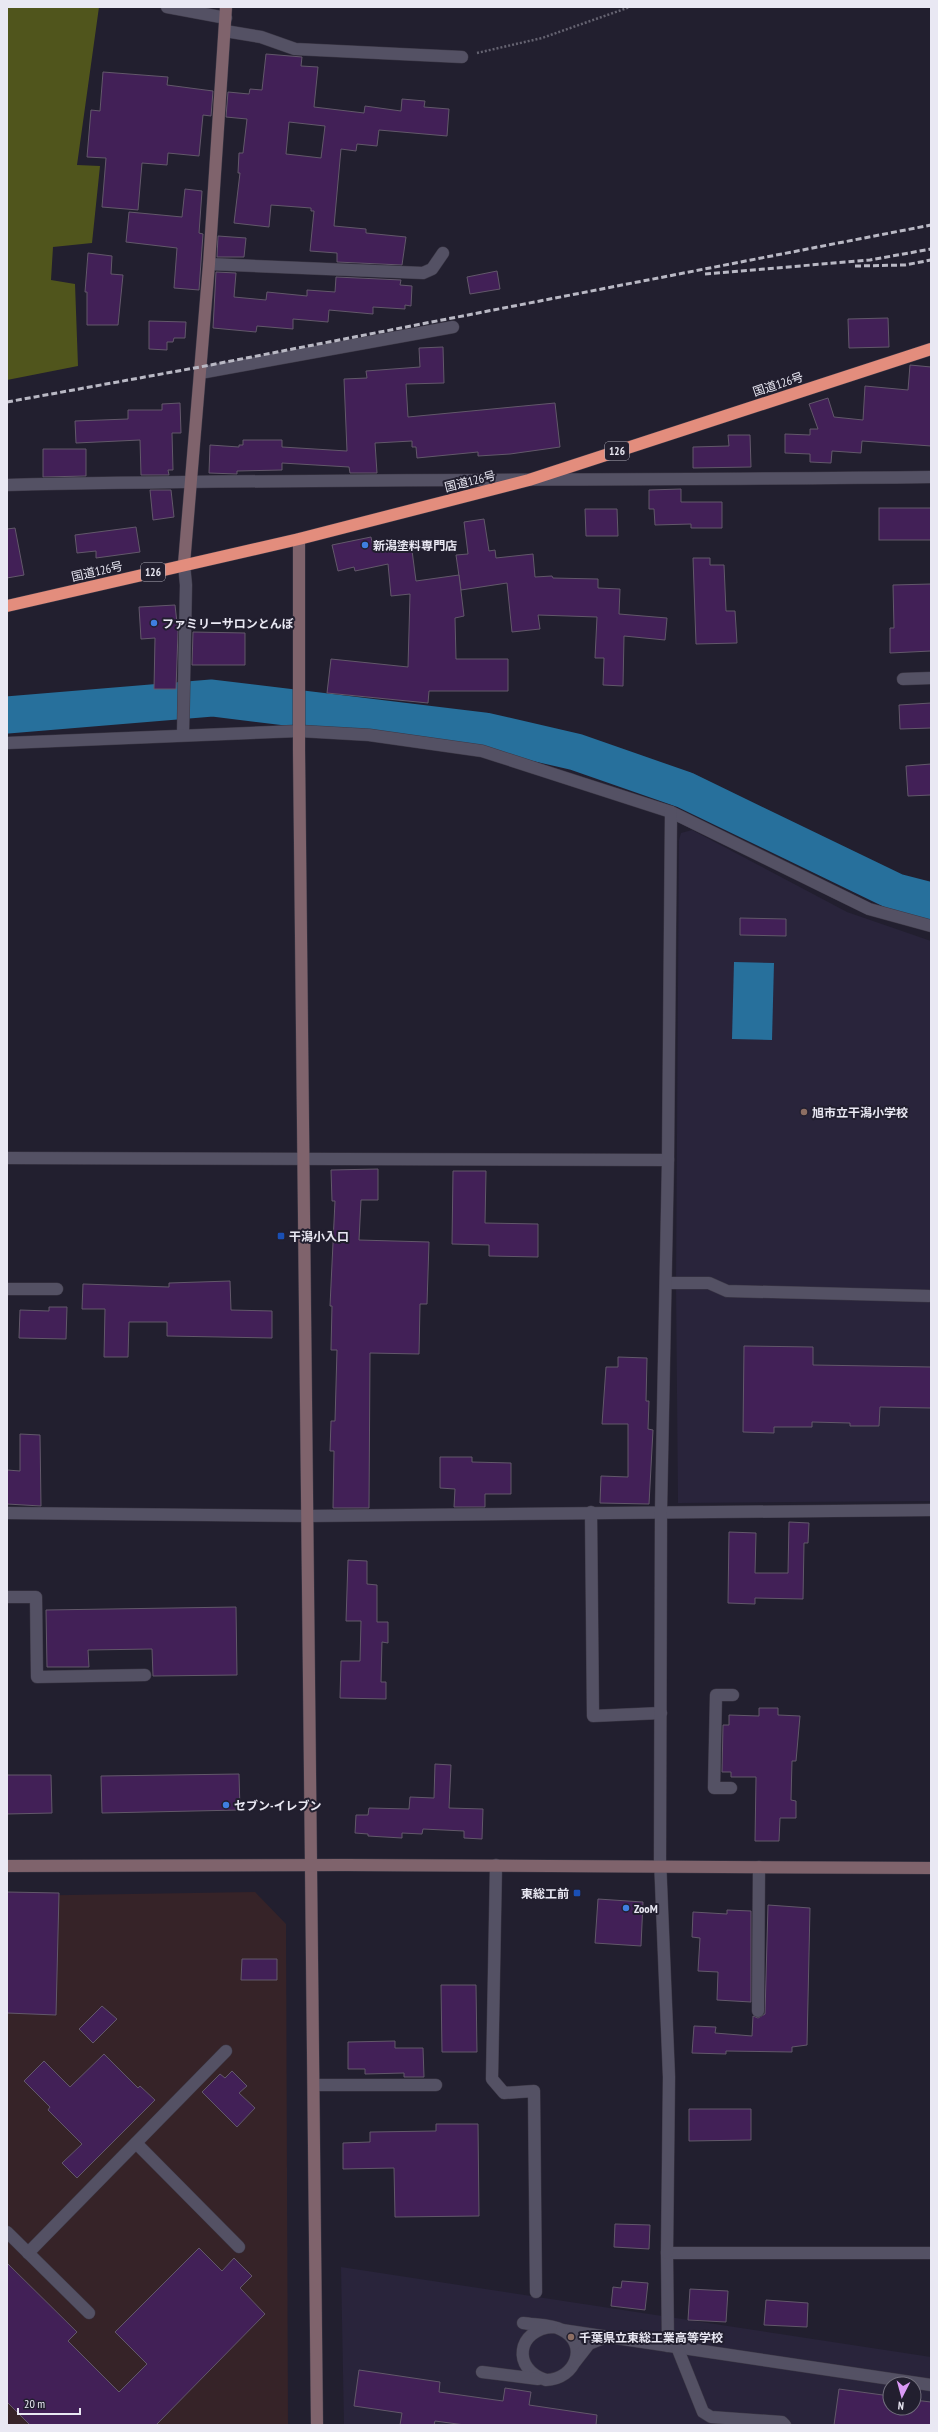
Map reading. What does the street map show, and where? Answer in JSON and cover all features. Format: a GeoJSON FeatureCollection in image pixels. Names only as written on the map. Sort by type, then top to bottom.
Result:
{"type":"FeatureCollection","features":[{"type":"Feature","properties":{"kind":"highway","name":"国道126号"},"geometry":{"type":"LineString","coordinates":[[7,606],[299,538],[529,480],[931,349]]}},
{"type":"Feature","properties":{"kind":"street"},"geometry":{"type":"LineString","coordinates":[[167,7],[226,12],[209,264],[184,564],[186,584],[183,734]]}},
{"type":"Feature","properties":{"kind":"street"},"geometry":{"type":"LineString","coordinates":[[225,31],[261,37],[295,49],[462,57]]}},
{"type":"Feature","properties":{"kind":"street"},"geometry":{"type":"LineString","coordinates":[[209,264],[423,273],[432,269],[443,253]]}},
{"type":"Feature","properties":{"kind":"street"},"geometry":{"type":"LineString","coordinates":[[200,373],[453,327]]}},
{"type":"Feature","properties":{"kind":"street"},"geometry":{"type":"LineString","coordinates":[[7,485],[190,481],[931,477]]}},
{"type":"Feature","properties":{"kind":"street"},"geometry":{"type":"LineString","coordinates":[[299,538],[299,730],[305,1159],[307,1516],[317,2425]]}},
{"type":"Feature","properties":{"kind":"street"},"geometry":{"type":"LineString","coordinates":[[903,679],[931,678]]}},
{"type":"Feature","properties":{"kind":"street"},"geometry":{"type":"LineString","coordinates":[[7,743],[299,730],[369,735],[482,751],[671,812],[869,909],[931,926]]}},
{"type":"Feature","properties":{"kind":"street"},"geometry":{"type":"LineString","coordinates":[[671,812],[668,1160],[661,1511],[661,1866],[669,2077],[667,2253],[672,2346],[703,2412],[712,2417],[782,2422],[785,2425]]}},
{"type":"Feature","properties":{"kind":"street"},"geometry":{"type":"LineString","coordinates":[[7,1158],[668,1160]]}},
{"type":"Feature","properties":{"kind":"street"},"geometry":{"type":"LineString","coordinates":[[666,1283],[709,1283],[727,1291],[929,1296]]}},
{"type":"Feature","properties":{"kind":"street"},"geometry":{"type":"LineString","coordinates":[[7,1289],[57,1289]]}},
{"type":"Feature","properties":{"kind":"street"},"geometry":{"type":"LineString","coordinates":[[7,1513],[307,1516],[661,1511],[931,1510]]}},
{"type":"Feature","properties":{"kind":"street"},"geometry":{"type":"LineString","coordinates":[[591,1512],[593,1716],[661,1713]]}},
{"type":"Feature","properties":{"kind":"street"},"geometry":{"type":"LineString","coordinates":[[7,1597],[36,1596],[37,1677],[145,1675]]}},
{"type":"Feature","properties":{"kind":"street"},"geometry":{"type":"LineString","coordinates":[[731,1788],[714,1788],[716,1695],[733,1695]]}},
{"type":"Feature","properties":{"kind":"street"},"geometry":{"type":"LineString","coordinates":[[496,1865],[492,2079],[504,2093],[534,2091],[536,2292]]}},
{"type":"Feature","properties":{"kind":"street"},"geometry":{"type":"LineString","coordinates":[[7,1866],[496,1865],[931,1868]]}},
{"type":"Feature","properties":{"kind":"street"},"geometry":{"type":"LineString","coordinates":[[758,2011],[759,1867]]}},
{"type":"Feature","properties":{"kind":"street"},"geometry":{"type":"LineString","coordinates":[[28,2253],[226,2051]]}},
{"type":"Feature","properties":{"kind":"street"},"geometry":{"type":"LineString","coordinates":[[314,2085],[436,2085]]}},
{"type":"Feature","properties":{"kind":"street"},"geometry":{"type":"LineString","coordinates":[[136,2143],[239,2247]]}},
{"type":"Feature","properties":{"kind":"street"},"geometry":{"type":"LineString","coordinates":[[7,2232],[89,2313]]}},
{"type":"Feature","properties":{"kind":"street"},"geometry":{"type":"LineString","coordinates":[[667,2253],[931,2253]]}},
{"type":"Feature","properties":{"kind":"street"},"geometry":{"type":"LineString","coordinates":[[523,2323],[607,2337],[931,2385]]}},
{"type":"Feature","properties":{"kind":"street"},"geometry":{"type":"LineString","coordinates":[[546,2380],[529,2371],[522,2354],[524,2345],[535,2331],[558,2329],[570,2336],[576,2353],[575,2362]]}},
{"type":"Feature","properties":{"kind":"street"},"geometry":{"type":"LineString","coordinates":[[482,2372],[546,2380],[563,2377],[589,2344],[607,2337]]}},
{"type":"Feature","properties":{"kind":"path"},"geometry":{"type":"LineString","coordinates":[[462,57],[542,38],[630,7]]}},
{"type":"Feature","properties":{"kind":"shaded area","name":"旭市立干潟小学校"},"geometry":{"type":"Polygon","coordinates":[[[692,830],[847,912],[931,941],[931,1501],[678,1503],[676,1283],[679,840],[681,833],[692,830]]]}},
{"type":"Feature","properties":{"kind":"shaded area"},"geometry":{"type":"Polygon","coordinates":[[[255,1892],[286,1924],[288,2425],[7,2425],[7,1896],[255,1892]]]}},
{"type":"Feature","properties":{"kind":"shaded area","name":"千葉県立東総工業高等学校"},"geometry":{"type":"Polygon","coordinates":[[[341,2267],[931,2357],[931,2425],[344,2425],[341,2267]]]}},
{"type":"Feature","properties":{"kind":"green space"},"geometry":{"type":"Polygon","coordinates":[[[7,7],[99,7],[77,165],[100,166],[92,243],[53,247],[51,280],[75,284],[78,366],[7,380],[7,7]]]}},
{"type":"Feature","properties":{"kind":"water"},"geometry":{"type":"Polygon","coordinates":[[[734,962],[774,963],[772,1040],[732,1039],[734,962]]]}},
{"type":"Feature","properties":{"kind":"building"},"geometry":{"type":"Polygon","coordinates":[[[266,54],[302,57],[301,66],[318,67],[314,107],[364,113],[365,106],[401,111],[402,99],[425,101],[424,107],[449,109],[447,136],[379,130],[377,146],[357,144],[356,151],[341,149],[334,226],[366,229],[366,233],[406,237],[402,265],[337,262],[337,253],[310,251],[314,211],[311,211],[311,208],[271,205],[269,227],[234,223],[240,173],[238,173],[239,153],[243,153],[247,119],[226,117],[228,92],[249,94],[250,89],[262,90],[266,54]],[[289,122],[286,154],[321,158],[325,126],[289,122]]]}},
{"type":"Feature","properties":{"kind":"building"},"geometry":{"type":"Polygon","coordinates":[[[103,72],[168,77],[167,85],[213,91],[211,116],[203,115],[199,156],[168,153],[167,165],[142,163],[138,210],[102,207],[106,158],[87,157],[91,110],[100,111],[103,72]]]}},
{"type":"Feature","properties":{"kind":"building"},"geometry":{"type":"Polygon","coordinates":[[[185,189],[202,191],[199,233],[203,234],[199,290],[174,288],[177,248],[126,242],[129,212],[182,217],[185,189]]]}},
{"type":"Feature","properties":{"kind":"building"},"geometry":{"type":"Polygon","coordinates":[[[218,236],[246,238],[244,257],[217,257],[218,236]]]}},
{"type":"Feature","properties":{"kind":"building"},"geometry":{"type":"Polygon","coordinates":[[[88,253],[112,256],[111,274],[123,275],[118,325],[87,325],[87,292],[85,292],[88,253]]]}},
{"type":"Feature","properties":{"kind":"building"},"geometry":{"type":"Polygon","coordinates":[[[497,271],[500,289],[470,294],[467,277],[497,271]]]}},
{"type":"Feature","properties":{"kind":"building"},"geometry":{"type":"Polygon","coordinates":[[[216,272],[236,273],[234,297],[266,300],[267,292],[307,296],[307,290],[335,292],[336,277],[401,280],[400,285],[412,286],[411,306],[405,305],[405,309],[373,307],[373,314],[329,310],[328,322],[293,319],[293,329],[257,326],[256,332],[213,328],[216,272]]]}},
{"type":"Feature","properties":{"kind":"building"},"geometry":{"type":"Polygon","coordinates":[[[888,318],[889,347],[849,348],[848,319],[888,318]]]}},
{"type":"Feature","properties":{"kind":"building"},"geometry":{"type":"Polygon","coordinates":[[[149,321],[186,322],[185,338],[174,338],[173,342],[167,342],[167,350],[149,349],[149,321]]]}},
{"type":"Feature","properties":{"kind":"building"},"geometry":{"type":"Polygon","coordinates":[[[443,347],[444,383],[406,384],[408,417],[555,403],[560,447],[510,454],[478,456],[478,452],[417,458],[416,447],[412,447],[412,441],[375,443],[377,473],[350,473],[349,467],[282,463],[282,470],[237,471],[237,474],[209,473],[210,445],[239,447],[239,445],[243,445],[243,440],[282,440],[282,447],[347,451],[344,379],[367,378],[366,371],[420,367],[419,348],[443,347]]]}},
{"type":"Feature","properties":{"kind":"building"},"geometry":{"type":"Polygon","coordinates":[[[910,365],[931,367],[931,446],[862,441],[861,453],[832,451],[831,463],[810,462],[810,454],[785,453],[785,434],[810,435],[810,429],[818,429],[809,404],[828,398],[834,417],[863,420],[865,386],[908,390],[910,365]]]}},
{"type":"Feature","properties":{"kind":"building"},"geometry":{"type":"Polygon","coordinates":[[[180,403],[181,433],[172,433],[173,470],[168,470],[169,475],[141,475],[140,440],[76,443],[75,421],[128,419],[128,410],[162,410],[162,404],[180,403]]]}},
{"type":"Feature","properties":{"kind":"building"},"geometry":{"type":"Polygon","coordinates":[[[728,435],[750,435],[751,467],[693,468],[693,447],[729,446],[728,435]]]}},
{"type":"Feature","properties":{"kind":"building"},"geometry":{"type":"Polygon","coordinates":[[[43,449],[86,449],[86,476],[43,477],[43,449]]]}},
{"type":"Feature","properties":{"kind":"building"},"geometry":{"type":"Polygon","coordinates":[[[681,489],[681,502],[722,502],[722,528],[691,528],[691,524],[655,525],[654,509],[649,509],[649,490],[681,489]]]}},
{"type":"Feature","properties":{"kind":"building"},"geometry":{"type":"Polygon","coordinates":[[[150,490],[171,490],[174,517],[153,520],[150,490]]]}},
{"type":"Feature","properties":{"kind":"building"},"geometry":{"type":"Polygon","coordinates":[[[879,508],[931,508],[931,540],[879,540],[879,508]]]}},
{"type":"Feature","properties":{"kind":"building"},"geometry":{"type":"Polygon","coordinates":[[[585,509],[617,509],[618,536],[586,536],[585,509]]]}},
{"type":"Feature","properties":{"kind":"building"},"geometry":{"type":"Polygon","coordinates":[[[484,519],[489,551],[495,550],[496,558],[533,554],[535,577],[552,576],[553,578],[598,579],[598,588],[620,589],[619,614],[667,618],[665,640],[624,636],[623,686],[603,685],[604,658],[595,658],[597,617],[538,615],[540,629],[512,632],[507,583],[461,590],[456,555],[468,554],[464,522],[484,519]]]}},
{"type":"Feature","properties":{"kind":"building"},"geometry":{"type":"Polygon","coordinates":[[[136,527],[140,552],[96,558],[96,551],[77,553],[75,535],[136,527]]]}},
{"type":"Feature","properties":{"kind":"building"},"geometry":{"type":"Polygon","coordinates":[[[15,528],[24,575],[7,578],[7,529],[15,528]]]}},
{"type":"Feature","properties":{"kind":"building"},"geometry":{"type":"Polygon","coordinates":[[[371,537],[373,547],[411,543],[416,581],[459,575],[464,616],[455,618],[456,659],[508,659],[508,691],[429,691],[428,703],[327,693],[331,659],[408,667],[410,594],[391,596],[388,564],[355,571],[354,567],[338,571],[332,545],[371,537]]]}},
{"type":"Feature","properties":{"kind":"building"},"geometry":{"type":"Polygon","coordinates":[[[693,558],[710,558],[710,565],[724,565],[726,611],[735,611],[737,643],[696,644],[693,558]]]}},
{"type":"Feature","properties":{"kind":"building"},"geometry":{"type":"Polygon","coordinates":[[[931,584],[931,651],[890,653],[890,628],[894,628],[893,585],[931,584]]]}},
{"type":"Feature","properties":{"kind":"building"},"geometry":{"type":"Polygon","coordinates":[[[175,605],[178,632],[176,689],[154,689],[155,638],[141,639],[139,607],[175,605]]]}},
{"type":"Feature","properties":{"kind":"building"},"geometry":{"type":"Polygon","coordinates":[[[193,632],[245,633],[245,665],[192,665],[193,632]]]}},
{"type":"Feature","properties":{"kind":"building"},"geometry":{"type":"Polygon","coordinates":[[[931,703],[931,728],[900,729],[899,705],[931,703]]]}},
{"type":"Feature","properties":{"kind":"building"},"geometry":{"type":"Polygon","coordinates":[[[931,764],[931,795],[908,796],[906,766],[931,764]]]}},
{"type":"Feature","properties":{"kind":"building"},"geometry":{"type":"Polygon","coordinates":[[[740,918],[786,919],[786,936],[740,935],[740,918]]]}},
{"type":"Feature","properties":{"kind":"building"},"geometry":{"type":"Polygon","coordinates":[[[378,1169],[378,1200],[361,1200],[359,1240],[429,1242],[427,1304],[420,1304],[419,1354],[370,1353],[369,1508],[333,1508],[334,1451],[330,1451],[331,1421],[335,1421],[337,1350],[331,1350],[332,1306],[330,1306],[335,1201],[332,1201],[331,1170],[378,1169]]]}},
{"type":"Feature","properties":{"kind":"building"},"geometry":{"type":"Polygon","coordinates":[[[453,1171],[486,1171],[485,1223],[538,1224],[538,1257],[489,1256],[489,1245],[452,1244],[453,1171]]]}},
{"type":"Feature","properties":{"kind":"building"},"geometry":{"type":"Polygon","coordinates":[[[230,1281],[231,1310],[272,1311],[272,1338],[167,1336],[167,1322],[129,1322],[128,1357],[104,1357],[105,1309],[82,1309],[83,1284],[169,1287],[169,1283],[230,1281]]]}},
{"type":"Feature","properties":{"kind":"building"},"geometry":{"type":"Polygon","coordinates":[[[49,1307],[67,1307],[66,1339],[19,1338],[20,1310],[49,1311],[49,1307]]]}},
{"type":"Feature","properties":{"kind":"building"},"geometry":{"type":"Polygon","coordinates":[[[744,1346],[813,1347],[813,1365],[931,1367],[931,1408],[880,1407],[879,1426],[850,1426],[850,1423],[812,1422],[812,1427],[774,1427],[774,1433],[743,1432],[744,1346]]]}},
{"type":"Feature","properties":{"kind":"building"},"geometry":{"type":"Polygon","coordinates":[[[618,1357],[647,1358],[646,1401],[649,1401],[648,1429],[653,1430],[649,1504],[600,1503],[601,1476],[628,1477],[628,1424],[602,1424],[606,1367],[618,1367],[618,1357]]]}},
{"type":"Feature","properties":{"kind":"building"},"geometry":{"type":"Polygon","coordinates":[[[20,1434],[40,1435],[41,1506],[7,1504],[7,1470],[20,1471],[20,1434]]]}},
{"type":"Feature","properties":{"kind":"building"},"geometry":{"type":"Polygon","coordinates":[[[440,1457],[472,1457],[472,1462],[511,1463],[511,1494],[485,1494],[485,1507],[454,1507],[455,1489],[440,1488],[440,1457]]]}},
{"type":"Feature","properties":{"kind":"building"},"geometry":{"type":"Polygon","coordinates":[[[789,1522],[809,1523],[808,1543],[804,1543],[803,1599],[755,1598],[755,1604],[728,1603],[729,1532],[756,1533],[755,1573],[788,1573],[789,1522]]]}},
{"type":"Feature","properties":{"kind":"building"},"geometry":{"type":"Polygon","coordinates":[[[348,1560],[367,1561],[367,1584],[377,1585],[377,1622],[388,1622],[388,1643],[382,1642],[381,1682],[386,1682],[386,1699],[340,1698],[341,1661],[360,1661],[361,1621],[346,1621],[348,1560]]]}},
{"type":"Feature","properties":{"kind":"building"},"geometry":{"type":"Polygon","coordinates":[[[236,1607],[237,1675],[153,1676],[152,1649],[88,1650],[89,1667],[47,1667],[46,1610],[236,1607]]]}},
{"type":"Feature","properties":{"kind":"building"},"geometry":{"type":"Polygon","coordinates":[[[759,1708],[778,1708],[778,1715],[800,1716],[796,1761],[792,1761],[791,1800],[796,1801],[796,1818],[780,1818],[779,1841],[755,1841],[756,1777],[731,1777],[731,1772],[722,1772],[723,1725],[729,1725],[729,1715],[759,1716],[759,1708]]]}},
{"type":"Feature","properties":{"kind":"building"},"geometry":{"type":"Polygon","coordinates":[[[435,1764],[451,1765],[449,1808],[483,1809],[482,1839],[464,1838],[464,1831],[423,1829],[422,1834],[402,1833],[402,1838],[368,1836],[368,1834],[355,1833],[356,1815],[368,1815],[369,1808],[409,1809],[410,1797],[434,1798],[435,1764]]]}},
{"type":"Feature","properties":{"kind":"building"},"geometry":{"type":"Polygon","coordinates":[[[239,1774],[240,1810],[102,1813],[101,1776],[239,1774]]]}},
{"type":"Feature","properties":{"kind":"building"},"geometry":{"type":"Polygon","coordinates":[[[7,1775],[51,1775],[52,1813],[7,1814],[7,1775]]]}},
{"type":"Feature","properties":{"kind":"building"},"geometry":{"type":"Polygon","coordinates":[[[7,1892],[59,1893],[56,2015],[7,2013],[7,1892]]]}},
{"type":"Feature","properties":{"kind":"building"},"geometry":{"type":"Polygon","coordinates":[[[598,1899],[643,1902],[641,1946],[595,1943],[598,1899]]]}},
{"type":"Feature","properties":{"kind":"building"},"geometry":{"type":"Polygon","coordinates":[[[768,1905],[810,1908],[807,2045],[792,2047],[792,2052],[726,2051],[726,2054],[692,2053],[694,2026],[716,2027],[715,2033],[752,2036],[753,2016],[758,2018],[765,2014],[768,1905]]]}},
{"type":"Feature","properties":{"kind":"building"},"geometry":{"type":"Polygon","coordinates":[[[727,1910],[751,1911],[751,2002],[717,2000],[718,1972],[698,1971],[700,1938],[692,1937],[693,1912],[727,1914],[727,1910]]]}},
{"type":"Feature","properties":{"kind":"building"},"geometry":{"type":"Polygon","coordinates":[[[242,1959],[277,1959],[277,1980],[241,1980],[242,1959]]]}},
{"type":"Feature","properties":{"kind":"building"},"geometry":{"type":"Polygon","coordinates":[[[441,1985],[476,1985],[477,2052],[442,2052],[441,1985]]]}},
{"type":"Feature","properties":{"kind":"building"},"geometry":{"type":"Polygon","coordinates":[[[102,2006],[117,2019],[93,2043],[79,2029],[102,2006]]]}},
{"type":"Feature","properties":{"kind":"building"},"geometry":{"type":"Polygon","coordinates":[[[395,2041],[395,2048],[423,2048],[424,2077],[404,2077],[404,2073],[365,2074],[365,2069],[348,2069],[348,2042],[395,2041]]]}},
{"type":"Feature","properties":{"kind":"building"},"geometry":{"type":"Polygon","coordinates":[[[104,2054],[138,2088],[140,2086],[155,2100],[77,2178],[62,2163],[82,2144],[48,2110],[50,2107],[24,2081],[44,2061],[70,2087],[104,2054]]]}},
{"type":"Feature","properties":{"kind":"building"},"geometry":{"type":"Polygon","coordinates":[[[232,2071],[247,2086],[239,2093],[255,2108],[237,2127],[202,2092],[220,2074],[225,2078],[232,2071]]]}},
{"type":"Feature","properties":{"kind":"building"},"geometry":{"type":"Polygon","coordinates":[[[689,2109],[751,2109],[751,2140],[689,2141],[689,2109]]]}},
{"type":"Feature","properties":{"kind":"building"},"geometry":{"type":"Polygon","coordinates":[[[436,2124],[478,2124],[479,2216],[395,2217],[394,2168],[343,2169],[343,2143],[370,2142],[370,2132],[436,2131],[436,2124]]]}},
{"type":"Feature","properties":{"kind":"building"},"geometry":{"type":"Polygon","coordinates":[[[615,2224],[650,2225],[649,2249],[614,2247],[615,2224]]]}},
{"type":"Feature","properties":{"kind":"building"},"geometry":{"type":"Polygon","coordinates":[[[199,2248],[222,2271],[234,2258],[252,2276],[240,2288],[265,2314],[156,2425],[30,2425],[7,2402],[7,2263],[77,2332],[68,2341],[119,2392],[147,2364],[115,2332],[199,2248]]]}},
{"type":"Feature","properties":{"kind":"building"},"geometry":{"type":"Polygon","coordinates":[[[622,2281],[648,2283],[645,2310],[611,2306],[613,2287],[621,2288],[622,2281]]]}},
{"type":"Feature","properties":{"kind":"building"},"geometry":{"type":"Polygon","coordinates":[[[690,2289],[728,2291],[726,2322],[688,2320],[690,2289]]]}},
{"type":"Feature","properties":{"kind":"building"},"geometry":{"type":"Polygon","coordinates":[[[766,2300],[808,2303],[807,2327],[764,2325],[766,2300]]]}},
{"type":"Feature","properties":{"kind":"building"},"geometry":{"type":"Polygon","coordinates":[[[359,2370],[440,2382],[439,2392],[503,2401],[505,2388],[531,2392],[529,2405],[597,2415],[596,2425],[465,2425],[435,2421],[434,2425],[400,2425],[402,2413],[354,2406],[359,2370]]]}},
{"type":"Feature","properties":{"kind":"building"},"geometry":{"type":"Polygon","coordinates":[[[839,2389],[882,2395],[882,2416],[922,2416],[922,2401],[931,2402],[931,2425],[834,2425],[839,2389]]]}},
{"type":"Feature","properties":{"kind":"waterway"},"geometry":{"type":"LineString","coordinates":[[7,715],[212,698],[485,731],[576,752],[685,790],[896,892],[931,901]]}},
{"type":"Feature","properties":{"kind":"railway"},"geometry":{"type":"LineString","coordinates":[[7,402],[200,367],[931,225]]}},
{"type":"Feature","properties":{"kind":"railway"},"geometry":{"type":"LineString","coordinates":[[705,274],[870,260],[931,249]]}},
{"type":"Feature","properties":{"kind":"railway"},"geometry":{"type":"LineString","coordinates":[[855,266],[905,265],[931,260]]}},
{"type":"Feature","properties":{"kind":"place","name":"新潟塗料専門店"},"geometry":{"type":"Point","coordinates":[365,545]}},
{"type":"Feature","properties":{"kind":"place","name":"ファミリーサロンとんぼ"},"geometry":{"type":"Point","coordinates":[154,623]}},
{"type":"Feature","properties":{"kind":"place","name":"旭市立干潟小学校"},"geometry":{"type":"Point","coordinates":[804,1112]}},
{"type":"Feature","properties":{"kind":"place","name":"干潟小入口"},"geometry":{"type":"Point","coordinates":[281,1236]}},
{"type":"Feature","properties":{"kind":"place","name":"セブン-イレブン"},"geometry":{"type":"Point","coordinates":[226,1805]}},
{"type":"Feature","properties":{"kind":"place","name":"東総工前"},"geometry":{"type":"Point","coordinates":[577,1893]}},
{"type":"Feature","properties":{"kind":"place","name":"ZooM"},"geometry":{"type":"Point","coordinates":[626,1908]}},
{"type":"Feature","properties":{"kind":"place","name":"千葉県立東総工業高等学校"},"geometry":{"type":"Point","coordinates":[571,2337]}}]}
